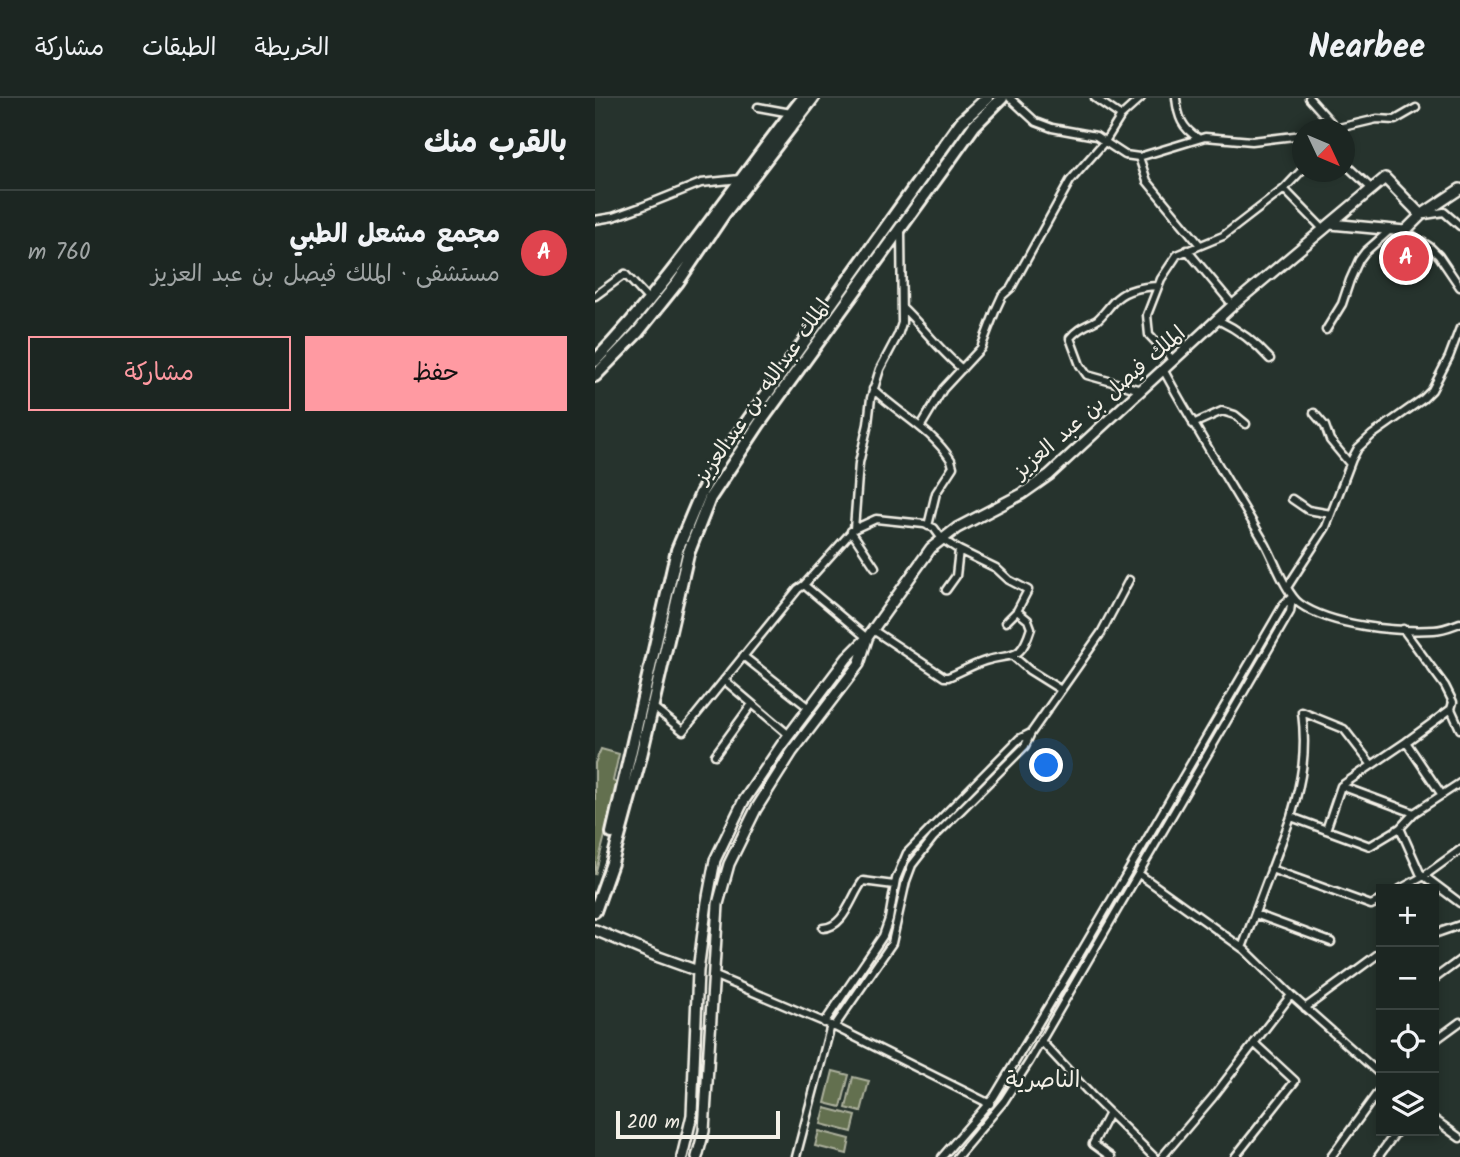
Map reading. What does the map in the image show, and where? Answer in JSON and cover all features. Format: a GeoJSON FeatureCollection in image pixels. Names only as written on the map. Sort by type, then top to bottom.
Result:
{"type":"FeatureCollection","features":[{"type":"Feature","properties":{"kind":"main road"},"geometry":{"type":"LineString","coordinates":[[595,361],[650,301],[803,98]]}},
{"type":"Feature","properties":{"kind":"main road"},"geometry":{"type":"LineString","coordinates":[[595,376],[638,332],[678,282],[725,214],[813,98]]}},
{"type":"Feature","properties":{"kind":"main road","name":"الملك عبدالله بن عبدالعزيز"},"geometry":{"type":"LineString","coordinates":[[595,894],[620,800],[677,550],[701,493],[721,458],[961,122],[987,98]]}},
{"type":"Feature","properties":{"kind":"main road","name":"الملك عبدالله بن عبدالعزيز"},"geometry":{"type":"LineString","coordinates":[[595,911],[612,863],[688,554],[710,498],[764,417],[974,126],[1002,98]]}},
{"type":"Feature","properties":{"kind":"street"},"geometry":{"type":"LineString","coordinates":[[1010,98],[1036,122],[1052,128],[1096,136],[1106,140],[1125,155],[1139,157],[1205,137],[1252,141],[1292,136]]}},
{"type":"Feature","properties":{"kind":"street"},"geometry":{"type":"LineString","coordinates":[[1095,98],[1121,116]]}},
{"type":"Feature","properties":{"kind":"street"},"geometry":{"type":"LineString","coordinates":[[921,426],[943,389],[981,348],[1002,296],[1011,288],[1070,181],[1106,140],[1121,116],[1141,98]]}},
{"type":"Feature","properties":{"kind":"street"},"geometry":{"type":"LineString","coordinates":[[1176,98],[1186,131],[1198,138]]}},
{"type":"Feature","properties":{"kind":"street"},"geometry":{"type":"LineString","coordinates":[[1309,98],[1325,119]]}},
{"type":"Feature","properties":{"kind":"street"},"geometry":{"type":"LineString","coordinates":[[758,107],[791,113]]}},
{"type":"Feature","properties":{"kind":"street"},"geometry":{"type":"LineString","coordinates":[[1355,124],[1377,119],[1395,120],[1416,108]]}},
{"type":"Feature","properties":{"kind":"street"},"geometry":{"type":"LineString","coordinates":[[1139,157],[1147,181],[1199,244]]}},
{"type":"Feature","properties":{"kind":"street"},"geometry":{"type":"LineString","coordinates":[[1355,173],[1372,189],[1385,178],[1421,215]]}},
{"type":"Feature","properties":{"kind":"street"},"geometry":{"type":"LineString","coordinates":[[595,220],[622,214],[701,183],[740,179]]}},
{"type":"Feature","properties":{"kind":"street"},"geometry":{"type":"LineString","coordinates":[[1174,361],[1149,335],[1147,315],[1157,286],[1177,255],[1223,236],[1292,181]]}},
{"type":"Feature","properties":{"kind":"street"},"geometry":{"type":"LineString","coordinates":[[1284,189],[1328,227],[1347,224],[1405,231],[1430,247],[1441,258],[1460,287]]}},
{"type":"Feature","properties":{"kind":"street","name":"الملك فيصل بن عبد العزيز"},"geometry":{"type":"LineString","coordinates":[[682,1157],[692,1115],[698,971],[715,860],[743,802],[789,735],[847,658],[867,638],[931,548],[957,528],[1022,494],[1049,475],[1233,305],[1372,189]]}},
{"type":"Feature","properties":{"kind":"street"},"geometry":{"type":"LineString","coordinates":[[1405,231],[1421,215],[1460,190]]}},
{"type":"Feature","properties":{"kind":"street"},"geometry":{"type":"LineString","coordinates":[[1421,215],[1444,212],[1460,226]]}},
{"type":"Feature","properties":{"kind":"street"},"geometry":{"type":"LineString","coordinates":[[875,567],[852,530],[859,463],[873,389],[902,323],[901,228]]}},
{"type":"Feature","properties":{"kind":"street"},"geometry":{"type":"LineString","coordinates":[[1326,330],[1342,304],[1350,280],[1365,252],[1389,231]]}},
{"type":"Feature","properties":{"kind":"street"},"geometry":{"type":"LineString","coordinates":[[1187,250],[1233,305]]}},
{"type":"Feature","properties":{"kind":"street"},"geometry":{"type":"LineString","coordinates":[[595,296],[625,274],[650,301]]}},
{"type":"Feature","properties":{"kind":"street"},"geometry":{"type":"LineString","coordinates":[[1141,390],[1087,375],[1080,365],[1070,338],[1078,329],[1100,317],[1124,293],[1142,287],[1157,286]]}},
{"type":"Feature","properties":{"kind":"street"},"geometry":{"type":"LineString","coordinates":[[902,307],[927,331],[937,348],[962,369]]}},
{"type":"Feature","properties":{"kind":"street"},"geometry":{"type":"LineString","coordinates":[[1218,320],[1237,329],[1256,343],[1270,359]]}},
{"type":"Feature","properties":{"kind":"street"},"geometry":{"type":"LineString","coordinates":[[1288,586],[1326,527],[1358,448],[1432,390],[1450,358],[1460,328]]}},
{"type":"Feature","properties":{"kind":"street"},"geometry":{"type":"LineString","coordinates":[[1164,371],[1299,604],[1350,624],[1437,630],[1460,623]]}},
{"type":"Feature","properties":{"kind":"street"},"geometry":{"type":"LineString","coordinates":[[873,389],[906,418],[921,426],[947,454],[954,467],[936,493],[928,526]]}},
{"type":"Feature","properties":{"kind":"street"},"geometry":{"type":"LineString","coordinates":[[1193,424],[1222,411],[1235,415],[1246,424]]}},
{"type":"Feature","properties":{"kind":"street"},"geometry":{"type":"LineString","coordinates":[[1314,413],[1325,426],[1330,440],[1350,464]]}},
{"type":"Feature","properties":{"kind":"street"},"geometry":{"type":"LineString","coordinates":[[1292,499],[1308,510],[1331,514]]}},
{"type":"Feature","properties":{"kind":"street"},"geometry":{"type":"LineString","coordinates":[[652,706],[683,731],[798,589],[852,530],[876,519],[895,519],[934,528],[942,538],[959,550],[979,562],[992,565],[1009,580],[1025,588],[1028,593],[1017,611],[1006,622]]}},
{"type":"Feature","properties":{"kind":"street"},"geometry":{"type":"LineString","coordinates":[[946,590],[956,576],[959,550]]}},
{"type":"Feature","properties":{"kind":"street"},"geometry":{"type":"LineString","coordinates":[[830,1025],[892,943],[912,865],[933,838],[1025,746],[1031,733],[1101,633],[1129,580]]}},
{"type":"Feature","properties":{"kind":"street"},"geometry":{"type":"LineString","coordinates":[[804,585],[867,638]]}},
{"type":"Feature","properties":{"kind":"street"},"geometry":{"type":"LineString","coordinates":[[971,1157],[959,1154],[998,1108],[1041,1041],[1290,612],[1293,597]]}},
{"type":"Feature","properties":{"kind":"street"},"geometry":{"type":"LineString","coordinates":[[941,1157],[988,1103],[1081,952],[1284,604],[1293,597]]}},
{"type":"Feature","properties":{"kind":"street"},"geometry":{"type":"LineString","coordinates":[[873,629],[944,677],[988,660],[1013,656],[1024,645],[1031,628],[1028,620],[1017,611]]}},
{"type":"Feature","properties":{"kind":"street"},"geometry":{"type":"LineString","coordinates":[[1403,629],[1445,686],[1453,702],[1451,709],[1460,729]]}},
{"type":"Feature","properties":{"kind":"street","name":"الملك فيصل بن عبد العزيز"},"geometry":{"type":"LineString","coordinates":[[697,1157],[704,1131],[718,904],[729,864],[771,782],[859,664],[867,638]]}},
{"type":"Feature","properties":{"kind":"street"},"geometry":{"type":"LineString","coordinates":[[743,656],[809,708]]}},
{"type":"Feature","properties":{"kind":"street"},"geometry":{"type":"LineString","coordinates":[[1013,656],[1029,670],[1061,690]]}},
{"type":"Feature","properties":{"kind":"street"},"geometry":{"type":"LineString","coordinates":[[723,680],[789,735]]}},
{"type":"Feature","properties":{"kind":"street"},"geometry":{"type":"LineString","coordinates":[[715,755],[752,704]]}},
{"type":"Feature","properties":{"kind":"street"},"geometry":{"type":"LineString","coordinates":[[1326,830],[1341,786],[1460,705]]}},
{"type":"Feature","properties":{"kind":"street"},"geometry":{"type":"LineString","coordinates":[[1243,948],[1291,817],[1300,783],[1306,741],[1303,712],[1344,729],[1371,764]]}},
{"type":"Feature","properties":{"kind":"street"},"geometry":{"type":"LineString","coordinates":[[796,1157],[830,1025],[883,936],[889,919],[894,885],[907,853],[1019,739],[1031,733]]}},
{"type":"Feature","properties":{"kind":"street"},"geometry":{"type":"LineString","coordinates":[[1406,742],[1442,795]]}},
{"type":"Feature","properties":{"kind":"street"},"geometry":{"type":"LineString","coordinates":[[1291,817],[1370,846],[1400,828],[1414,813],[1460,783]]}},
{"type":"Feature","properties":{"kind":"street"},"geometry":{"type":"LineString","coordinates":[[1341,786],[1414,813]]}},
{"type":"Feature","properties":{"kind":"street"},"geometry":{"type":"LineString","coordinates":[[1400,828],[1424,876],[1460,903]]}},
{"type":"Feature","properties":{"kind":"street"},"geometry":{"type":"LineString","coordinates":[[1409,884],[1460,850]]}},
{"type":"Feature","properties":{"kind":"street"},"geometry":{"type":"LineString","coordinates":[[715,860],[729,864]]}},
{"type":"Feature","properties":{"kind":"street"},"geometry":{"type":"LineString","coordinates":[[1271,869],[1371,905],[1376,902]]}},
{"type":"Feature","properties":{"kind":"street"},"geometry":{"type":"LineString","coordinates":[[1139,874],[1243,948],[1305,1008],[1379,1073]]}},
{"type":"Feature","properties":{"kind":"street"},"geometry":{"type":"LineString","coordinates":[[823,928],[831,927],[840,919],[863,881],[894,885]]}},
{"type":"Feature","properties":{"kind":"street"},"geometry":{"type":"LineString","coordinates":[[1255,914],[1331,942]]}},
{"type":"Feature","properties":{"kind":"street"},"geometry":{"type":"LineString","coordinates":[[1439,932],[1460,925]]}},
{"type":"Feature","properties":{"kind":"street"},"geometry":{"type":"LineString","coordinates":[[595,930],[698,971]]}},
{"type":"Feature","properties":{"kind":"street"},"geometry":{"type":"LineString","coordinates":[[1305,1008],[1376,956]]}},
{"type":"Feature","properties":{"kind":"street"},"geometry":{"type":"LineString","coordinates":[[1439,975],[1460,960]]}},
{"type":"Feature","properties":{"kind":"street"},"geometry":{"type":"LineString","coordinates":[[713,975],[830,1025],[998,1108]]}},
{"type":"Feature","properties":{"kind":"street"},"geometry":{"type":"LineString","coordinates":[[1162,1157],[1213,1097],[1291,995]]}},
{"type":"Feature","properties":{"kind":"street"},"geometry":{"type":"LineString","coordinates":[[1439,1037],[1460,1022]]}},
{"type":"Feature","properties":{"kind":"street"},"geometry":{"type":"LineString","coordinates":[[1041,1041],[1154,1157]]}},
{"type":"Feature","properties":{"kind":"street"},"geometry":{"type":"LineString","coordinates":[[1235,1157],[1295,1081],[1254,1043]]}},
{"type":"Feature","properties":{"kind":"street"},"geometry":{"type":"LineString","coordinates":[[1331,1157],[1376,1095]]}},
{"type":"Feature","properties":{"kind":"street"},"geometry":{"type":"LineString","coordinates":[[1109,1113],[1093,1144],[1111,1157]]}},
{"type":"Feature","properties":{"kind":"street"},"geometry":{"type":"LineString","coordinates":[[1439,1123],[1460,1138]]}},
{"type":"Feature","properties":{"kind":"street"},"geometry":{"type":"LineString","coordinates":[[1378,1157],[1393,1136]]}},
{"type":"Feature","properties":{"kind":"green space"},"geometry":{"type":"Polygon","coordinates":[[[601,749],[619,754],[613,781],[618,784],[595,875],[595,763],[601,749]]]}},
{"type":"Feature","properties":{"kind":"green space"},"geometry":{"type":"Polygon","coordinates":[[[833,1071],[849,1075],[841,1107],[825,1103],[833,1071]]]}},
{"type":"Feature","properties":{"kind":"green space"},"geometry":{"type":"Polygon","coordinates":[[[853,1077],[869,1081],[861,1112],[846,1108],[853,1077]]]}},
{"type":"Feature","properties":{"kind":"green space"},"geometry":{"type":"Polygon","coordinates":[[[825,1108],[856,1116],[852,1132],[821,1124],[825,1108]]]}},
{"type":"Feature","properties":{"kind":"green space"},"geometry":{"type":"Polygon","coordinates":[[[819,1131],[850,1139],[847,1154],[815,1146],[819,1131]]]}},
{"type":"Feature","properties":{"kind":"place","name":"مجمع مشعل الطبي"},"geometry":{"type":"Point","coordinates":[1406,258]}},
{"type":"Feature","properties":{"kind":"district","name":"الناصرية"},"geometry":{"type":"Point","coordinates":[1043,1079]}}]}
